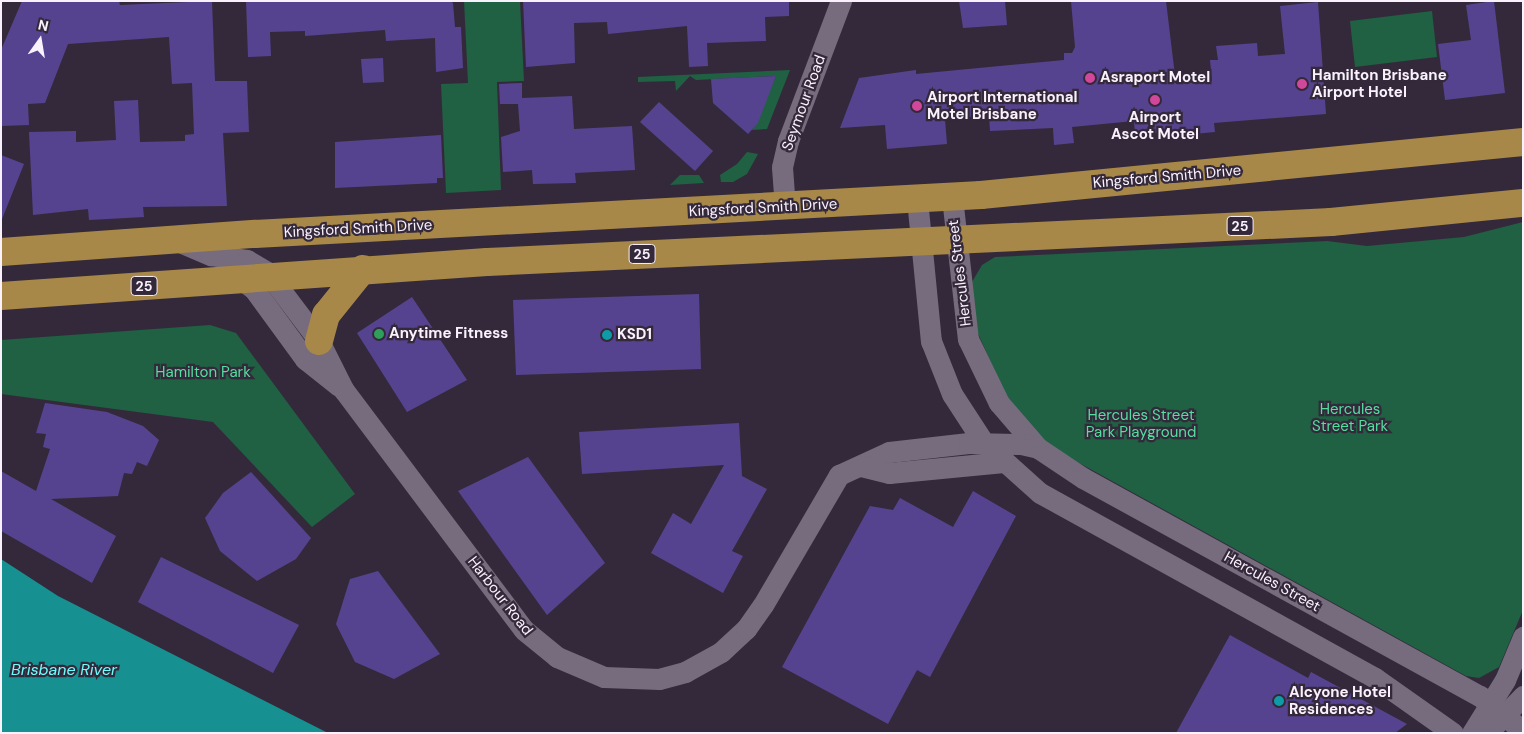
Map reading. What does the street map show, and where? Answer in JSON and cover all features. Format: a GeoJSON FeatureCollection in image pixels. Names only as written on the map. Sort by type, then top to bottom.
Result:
{"type":"FeatureCollection","features":[{"type":"Feature","properties":{"kind":"highway","name":"Kingsford Smith Drive"},"geometry":{"type":"LineString","coordinates":[[1,252],[174,239],[785,208],[952,197],[1523,142]]}},
{"type":"Feature","properties":{"kind":"highway","name":"25"},"geometry":{"type":"LineString","coordinates":[[1,296],[363,269],[1331,222],[1523,202]]}},
{"type":"Feature","properties":{"kind":"highway"},"geometry":{"type":"LineString","coordinates":[[319,341],[326,315],[363,269]]}},
{"type":"Feature","properties":{"kind":"street","name":"Seymour Road"},"geometry":{"type":"LineString","coordinates":[[785,208],[782,167],[788,141],[841,1]]}},
{"type":"Feature","properties":{"kind":"street","name":"Hercules Street"},"geometry":{"type":"LineString","coordinates":[[952,197],[968,339],[999,403],[1038,448],[1084,478],[1498,709],[1523,731]]}},
{"type":"Feature","properties":{"kind":"street"},"geometry":{"type":"LineString","coordinates":[[917,199],[928,324],[936,358],[952,394],[984,443],[1003,462],[1040,493],[1374,678],[1453,733]]}},
{"type":"Feature","properties":{"kind":"street","name":"Harbour Road"},"geometry":{"type":"LineString","coordinates":[[174,239],[211,256],[247,260],[270,276],[319,341],[343,389],[524,630],[545,650],[580,669],[627,679],[659,679],[685,672],[721,652]]}},
{"type":"Feature","properties":{"kind":"street","name":"Harbour Road"},"geometry":{"type":"LineString","coordinates":[[239,278],[254,289],[305,359],[343,389]]}},
{"type":"Feature","properties":{"kind":"street","name":"Hercules Street"},"geometry":{"type":"LineString","coordinates":[[721,652],[746,630],[763,605],[829,486],[840,475],[889,452],[984,443],[1038,448]]}},
{"type":"Feature","properties":{"kind":"street"},"geometry":{"type":"LineString","coordinates":[[862,466],[889,473],[1003,462]]}},
{"type":"Feature","properties":{"kind":"street"},"geometry":{"type":"LineString","coordinates":[[1487,733],[1498,709],[1523,637]]}},
{"type":"Feature","properties":{"kind":"street"},"geometry":{"type":"LineString","coordinates":[[1472,733],[1498,709],[1523,696]]}},
{"type":"Feature","properties":{"kind":"green space"},"geometry":{"type":"Polygon","coordinates":[[[464,1],[520,1],[524,81],[497,82],[501,190],[446,193],[441,84],[468,83],[464,1]]]}},
{"type":"Feature","properties":{"kind":"green space"},"geometry":{"type":"Polygon","coordinates":[[[1432,11],[1437,57],[1355,67],[1350,21],[1432,11]]]}},
{"type":"Feature","properties":{"kind":"green space"},"geometry":{"type":"Polygon","coordinates":[[[790,70],[767,129],[752,130],[776,76],[696,80],[690,76],[676,91],[675,81],[638,82],[638,77],[790,70]]]}},
{"type":"Feature","properties":{"kind":"green space"},"geometry":{"type":"Polygon","coordinates":[[[747,152],[758,154],[747,174],[733,182],[721,182],[720,175],[737,164],[747,152]]]}},
{"type":"Feature","properties":{"kind":"green space"},"geometry":{"type":"Polygon","coordinates":[[[680,175],[699,175],[704,183],[670,185],[680,175]]]}},
{"type":"Feature","properties":{"kind":"green space","name":"Hercules Street Park"},"geometry":{"type":"Polygon","coordinates":[[[1523,222],[1523,610],[1499,667],[1479,678],[1466,676],[1061,453],[1037,434],[1006,396],[976,329],[972,282],[982,265],[995,257],[1327,241],[1367,246],[1464,237],[1523,222]]]}},
{"type":"Feature","properties":{"kind":"green space","name":"Hamilton Park"},"geometry":{"type":"Polygon","coordinates":[[[210,325],[236,333],[355,494],[312,527],[213,422],[1,394],[1,340],[210,325]]]}},
{"type":"Feature","properties":{"kind":"water","name":"Brisbane River"},"geometry":{"type":"Polygon","coordinates":[[[1,559],[58,596],[328,733],[1,733],[1,559]]]}},
{"type":"Feature","properties":{"kind":"building"},"geometry":{"type":"Polygon","coordinates":[[[22,1],[119,1],[120,5],[212,1],[215,81],[247,81],[249,132],[223,133],[227,206],[143,207],[144,217],[89,220],[88,209],[33,215],[29,132],[76,131],[76,142],[116,140],[114,101],[138,100],[140,142],[185,141],[185,135],[194,134],[192,83],[172,84],[169,37],[68,44],[45,103],[28,104],[29,125],[1,126],[1,50],[22,1]]]}},
{"type":"Feature","properties":{"kind":"building"},"geometry":{"type":"Polygon","coordinates":[[[246,1],[450,1],[453,3],[455,27],[461,27],[463,68],[436,72],[435,38],[386,41],[385,30],[305,36],[305,31],[270,32],[271,56],[248,57],[246,1]]]}},
{"type":"Feature","properties":{"kind":"building"},"geometry":{"type":"Polygon","coordinates":[[[523,1],[789,1],[789,16],[765,17],[766,41],[707,43],[708,66],[689,67],[687,26],[608,34],[607,22],[574,23],[575,63],[526,67],[523,1]]]}},
{"type":"Feature","properties":{"kind":"building"},"geometry":{"type":"Polygon","coordinates":[[[959,1],[1005,1],[1007,25],[963,28],[959,1]]]}},
{"type":"Feature","properties":{"kind":"building"},"geometry":{"type":"Polygon","coordinates":[[[1071,1],[1166,1],[1176,84],[1212,81],[1210,60],[1218,60],[1216,46],[1257,43],[1258,56],[1285,54],[1280,6],[1318,2],[1326,114],[1214,123],[1215,132],[1194,134],[1194,129],[1135,135],[1134,121],[1072,127],[1074,143],[1054,145],[1053,128],[990,131],[989,115],[945,119],[947,144],[887,149],[885,125],[840,128],[859,78],[916,70],[916,74],[1064,60],[1064,53],[1072,53],[1075,47],[1071,1]]]}},
{"type":"Feature","properties":{"kind":"building"},"geometry":{"type":"Polygon","coordinates":[[[1494,1],[1505,93],[1445,100],[1438,44],[1471,40],[1466,5],[1494,1]]]}},
{"type":"Feature","properties":{"kind":"building"},"geometry":{"type":"Polygon","coordinates":[[[383,58],[384,82],[363,83],[361,59],[383,58]]]}},
{"type":"Feature","properties":{"kind":"building"},"geometry":{"type":"Polygon","coordinates":[[[776,76],[758,123],[748,134],[713,103],[711,79],[776,76]]]}},
{"type":"Feature","properties":{"kind":"building"},"geometry":{"type":"Polygon","coordinates":[[[522,83],[522,98],[572,96],[574,129],[632,126],[635,170],[575,173],[576,183],[533,184],[532,170],[503,172],[501,137],[520,131],[518,104],[500,104],[499,84],[522,83]]]}},
{"type":"Feature","properties":{"kind":"building"},"geometry":{"type":"Polygon","coordinates":[[[659,102],[713,151],[695,171],[640,122],[659,102]]]}},
{"type":"Feature","properties":{"kind":"building"},"geometry":{"type":"Polygon","coordinates":[[[441,135],[443,178],[437,178],[437,183],[335,188],[335,142],[441,135]]]}},
{"type":"Feature","properties":{"kind":"building"},"geometry":{"type":"Polygon","coordinates":[[[1,155],[24,164],[2,219],[1,218],[1,155]]]}},
{"type":"Feature","properties":{"kind":"building","name":"KSD1"},"geometry":{"type":"Polygon","coordinates":[[[699,294],[701,369],[516,375],[513,300],[699,294]]]}},
{"type":"Feature","properties":{"kind":"building"},"geometry":{"type":"Polygon","coordinates":[[[412,297],[467,380],[407,412],[357,333],[412,297]]]}},
{"type":"Feature","properties":{"kind":"building"},"geometry":{"type":"Polygon","coordinates":[[[45,403],[107,412],[143,426],[159,440],[147,466],[137,462],[132,474],[124,473],[118,496],[51,499],[116,536],[92,583],[1,531],[1,471],[36,491],[50,449],[43,447],[46,434],[36,433],[45,403]]]}},
{"type":"Feature","properties":{"kind":"building"},"geometry":{"type":"Polygon","coordinates":[[[739,423],[742,476],[767,489],[732,551],[743,556],[723,593],[651,553],[673,513],[691,524],[724,465],[582,474],[579,432],[739,423]]]}},
{"type":"Feature","properties":{"kind":"building"},"geometry":{"type":"Polygon","coordinates":[[[528,457],[605,563],[547,615],[458,491],[528,457]]]}},
{"type":"Feature","properties":{"kind":"building"},"geometry":{"type":"Polygon","coordinates":[[[251,472],[311,538],[296,559],[257,581],[220,551],[205,518],[223,493],[251,472]]]}},
{"type":"Feature","properties":{"kind":"building"},"geometry":{"type":"Polygon","coordinates":[[[973,491],[1016,516],[930,677],[917,670],[888,724],[782,667],[870,506],[893,510],[900,498],[953,527],[973,491]]]}},
{"type":"Feature","properties":{"kind":"building"},"geometry":{"type":"Polygon","coordinates":[[[161,557],[299,625],[273,673],[138,602],[161,557]]]}},
{"type":"Feature","properties":{"kind":"building"},"geometry":{"type":"Polygon","coordinates":[[[378,571],[440,654],[394,679],[355,662],[336,624],[350,579],[378,571]]]}},
{"type":"Feature","properties":{"kind":"building","name":"Alcyone Hotel Residences"},"geometry":{"type":"Polygon","coordinates":[[[1230,635],[1308,678],[1311,672],[1407,724],[1395,733],[1176,733],[1230,635]]]}},
{"type":"Feature","properties":{"kind":"place","name":"Asraport Motel"},"geometry":{"type":"Point","coordinates":[1090,78]}},
{"type":"Feature","properties":{"kind":"place","name":"Hamilton Brisbane Airport Hotel"},"geometry":{"type":"Point","coordinates":[1302,84]}},
{"type":"Feature","properties":{"kind":"place","name":"Airport Ascot Motel"},"geometry":{"type":"Point","coordinates":[1155,100]}},
{"type":"Feature","properties":{"kind":"place","name":"Airport International Motel Brisbane"},"geometry":{"type":"Point","coordinates":[917,106]}},
{"type":"Feature","properties":{"kind":"place","name":"Anytime Fitness"},"geometry":{"type":"Point","coordinates":[379,334]}},
{"type":"Feature","properties":{"kind":"place","name":"KSD1"},"geometry":{"type":"Point","coordinates":[607,335]}},
{"type":"Feature","properties":{"kind":"place","name":"Alcyone Hotel Residences"},"geometry":{"type":"Point","coordinates":[1279,701]}},
{"type":"Feature","properties":{"kind":"park label","name":"Hercules Street Park Playground"},"geometry":{"type":"Point","coordinates":[1141,424]}}]}
